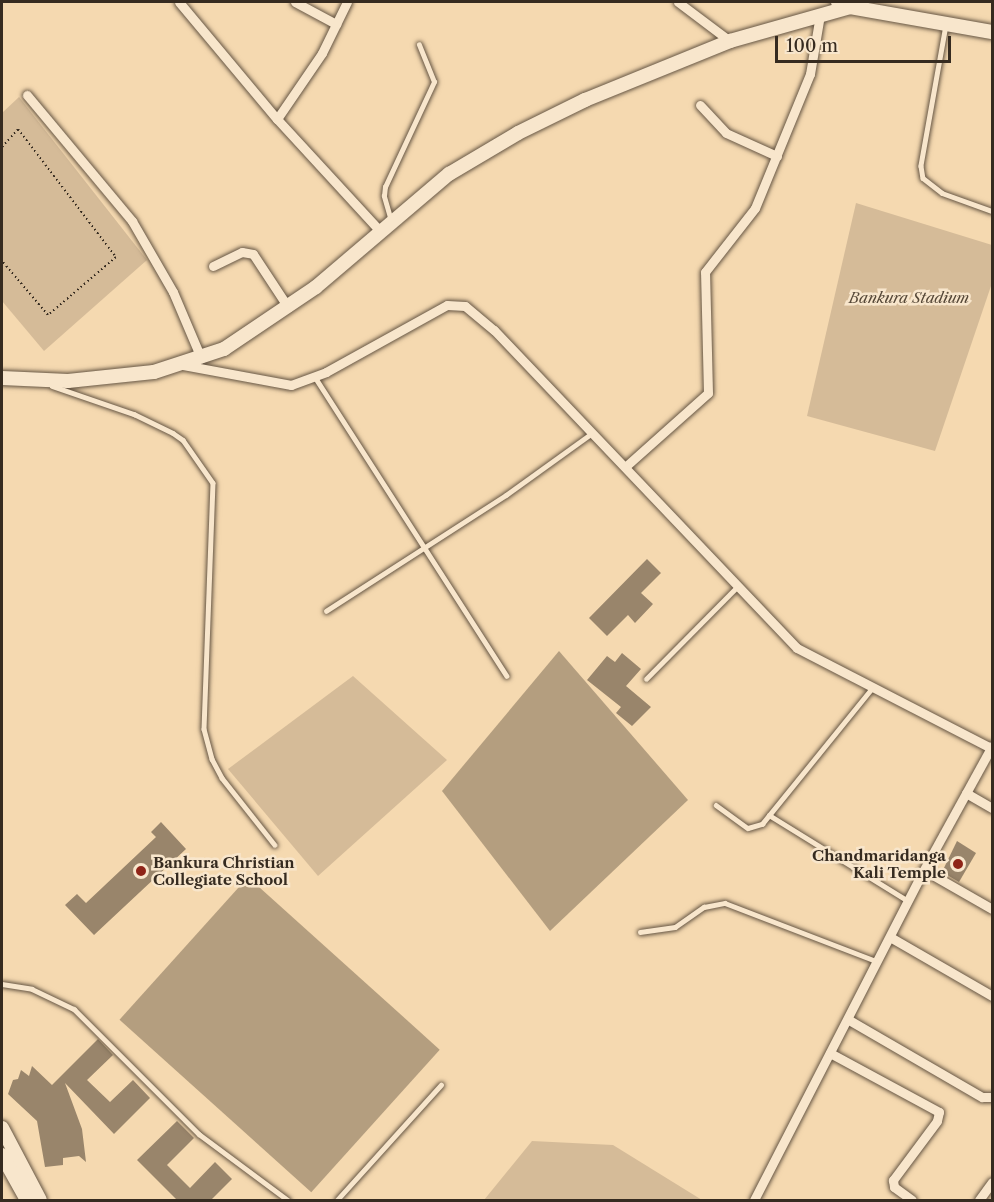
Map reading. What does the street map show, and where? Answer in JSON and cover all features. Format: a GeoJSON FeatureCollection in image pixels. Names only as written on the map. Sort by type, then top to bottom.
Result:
{"type":"FeatureCollection","features":[{"type":"Feature","properties":{"kind":"street"},"geometry":{"type":"LineString","coordinates":[[179,2],[277,118],[379,230]]}},
{"type":"Feature","properties":{"kind":"street"},"geometry":{"type":"LineString","coordinates":[[295,2],[336,24]]}},
{"type":"Feature","properties":{"kind":"street"},"geometry":{"type":"LineString","coordinates":[[277,118],[336,24],[347,2]]}},
{"type":"Feature","properties":{"kind":"street"},"geometry":{"type":"LineString","coordinates":[[678,2],[730,41]]}},
{"type":"Feature","properties":{"kind":"street"},"geometry":{"type":"LineString","coordinates":[[835,2],[850,7],[993,32]]}},
{"type":"Feature","properties":{"kind":"street"},"geometry":{"type":"LineString","coordinates":[[2,378],[68,381],[183,365],[224,349],[288,307],[449,174],[518,133],[659,68],[730,41],[850,7]]}},
{"type":"Feature","properties":{"kind":"street"},"geometry":{"type":"LineString","coordinates":[[625,467],[708,393],[705,272],[719,252],[745,226],[777,156],[810,74],[820,15]]}},
{"type":"Feature","properties":{"kind":"street"},"geometry":{"type":"LineString","coordinates":[[27,95],[132,221],[173,292],[201,358]]}},
{"type":"Feature","properties":{"kind":"street"},"geometry":{"type":"LineString","coordinates":[[700,105],[726,133],[777,156]]}},
{"type":"Feature","properties":{"kind":"street"},"geometry":{"type":"LineString","coordinates":[[213,266],[242,252],[253,254],[288,307]]}},
{"type":"Feature","properties":{"kind":"street"},"geometry":{"type":"LineString","coordinates":[[183,365],[272,384],[291,385],[315,377],[434,311],[457,304],[475,312],[797,648],[992,747],[924,870],[849,1020],[754,1200]]}},
{"type":"Feature","properties":{"kind":"street"},"geometry":{"type":"LineString","coordinates":[[966,793],[993,808]]}},
{"type":"Feature","properties":{"kind":"street"},"geometry":{"type":"LineString","coordinates":[[924,870],[993,909]]}},
{"type":"Feature","properties":{"kind":"street"},"geometry":{"type":"LineString","coordinates":[[890,937],[993,996]]}},
{"type":"Feature","properties":{"kind":"street"},"geometry":{"type":"LineString","coordinates":[[849,1020],[982,1097],[993,1097]]}},
{"type":"Feature","properties":{"kind":"street"},"geometry":{"type":"LineString","coordinates":[[830,1053],[939,1112],[937,1121],[893,1180],[894,1187],[912,1200]]}},
{"type":"Feature","properties":{"kind":"street"},"geometry":{"type":"LineString","coordinates":[[2,1128],[40,1200]]}},
{"type":"Feature","properties":{"kind":"street"},"geometry":{"type":"LineString","coordinates":[[2,1155],[27,1200]]}},
{"type":"Feature","properties":{"kind":"street"},"geometry":{"type":"LineString","coordinates":[[979,1200],[993,1182]]}},
{"type":"Feature","properties":{"kind":"lane"},"geometry":{"type":"LineString","coordinates":[[946,22],[921,166],[923,178],[942,193],[993,211]]}},
{"type":"Feature","properties":{"kind":"lane"},"geometry":{"type":"LineString","coordinates":[[392,221],[384,196],[385,186],[434,82],[419,45]]}},
{"type":"Feature","properties":{"kind":"lane"},"geometry":{"type":"LineString","coordinates":[[315,377],[507,676]]}},
{"type":"Feature","properties":{"kind":"lane"},"geometry":{"type":"LineString","coordinates":[[32,379],[134,414],[173,433],[183,440],[213,483],[204,729],[212,759],[222,778],[275,845]]}},
{"type":"Feature","properties":{"kind":"lane"},"geometry":{"type":"LineString","coordinates":[[326,611],[591,434]]}},
{"type":"Feature","properties":{"kind":"lane"},"geometry":{"type":"LineString","coordinates":[[646,678],[738,586]]}},
{"type":"Feature","properties":{"kind":"lane"},"geometry":{"type":"LineString","coordinates":[[716,805],[748,828],[762,824],[873,687]]}},
{"type":"Feature","properties":{"kind":"lane"},"geometry":{"type":"LineString","coordinates":[[769,815],[908,901]]}},
{"type":"Feature","properties":{"kind":"lane"},"geometry":{"type":"LineString","coordinates":[[640,932],[675,927],[704,907],[725,903],[878,962]]}},
{"type":"Feature","properties":{"kind":"lane"},"geometry":{"type":"LineString","coordinates":[[2,984],[32,989],[74,1009],[199,1134],[288,1200]]}},
{"type":"Feature","properties":{"kind":"lane"},"geometry":{"type":"LineString","coordinates":[[338,1200],[441,1085]]}},
{"type":"Feature","properties":{"kind":"path"},"geometry":{"type":"LineString","coordinates":[[2,147],[18,129],[116,257],[48,315],[2,261]]}},
{"type":"Feature","properties":{"kind":"green space"},"geometry":{"type":"Polygon","coordinates":[[[19,97],[147,260],[44,351],[2,301],[2,113],[19,97]]]}},
{"type":"Feature","properties":{"kind":"green space","name":"Bankura Stadium"},"geometry":{"type":"Polygon","coordinates":[[[856,203],[992,245],[992,283],[935,451],[807,416],[856,203]]]}},
{"type":"Feature","properties":{"kind":"green space"},"geometry":{"type":"Polygon","coordinates":[[[353,676],[447,760],[318,876],[228,769],[353,676]]]}},
{"type":"Feature","properties":{"kind":"green space"},"geometry":{"type":"Polygon","coordinates":[[[532,1141],[613,1145],[702,1200],[484,1200],[532,1141]]]}},
{"type":"Feature","properties":{"kind":"shaded area"},"geometry":{"type":"Polygon","coordinates":[[[559,651],[688,800],[550,931],[442,791],[559,651]]]}},
{"type":"Feature","properties":{"kind":"shaded area"},"geometry":{"type":"Polygon","coordinates":[[[248,877],[440,1050],[311,1192],[120,1020],[248,877]]]}},
{"type":"Feature","properties":{"kind":"building"},"geometry":{"type":"Polygon","coordinates":[[[647,559],[661,573],[641,593],[653,604],[635,623],[628,615],[607,636],[589,618],[647,559]]]}},
{"type":"Feature","properties":{"kind":"building"},"geometry":{"type":"Polygon","coordinates":[[[622,653],[641,669],[626,686],[651,707],[632,726],[616,713],[621,707],[587,680],[607,656],[615,662],[622,653]]]}},
{"type":"Feature","properties":{"kind":"building","name":"Bankura Christian Collegiate School"},"geometry":{"type":"Polygon","coordinates":[[[161,822],[186,849],[94,935],[65,905],[77,894],[86,903],[156,837],[151,832],[161,822]]]}},
{"type":"Feature","properties":{"kind":"building","name":"Chandmaridanga Kali Temple"},"geometry":{"type":"Polygon","coordinates":[[[957,841],[976,853],[959,882],[942,872],[957,841]]]}},
{"type":"Feature","properties":{"kind":"building"},"geometry":{"type":"Polygon","coordinates":[[[98,1039],[113,1055],[87,1080],[110,1102],[133,1080],[150,1098],[114,1134],[65,1083],[82,1129],[86,1162],[79,1156],[63,1158],[63,1165],[45,1167],[37,1121],[8,1094],[13,1080],[18,1079],[21,1070],[29,1076],[32,1066],[52,1085],[98,1039]]]}},
{"type":"Feature","properties":{"kind":"building"},"geometry":{"type":"Polygon","coordinates":[[[177,1121],[194,1138],[167,1165],[190,1188],[215,1162],[232,1179],[211,1200],[177,1200],[137,1160],[177,1121]]]}},
{"type":"Feature","properties":{"kind":"place","name":"Chandmaridanga Kali Temple"},"geometry":{"type":"Point","coordinates":[958,864]}},
{"type":"Feature","properties":{"kind":"place","name":"Bankura Christian Collegiate School"},"geometry":{"type":"Point","coordinates":[141,871]}}]}
